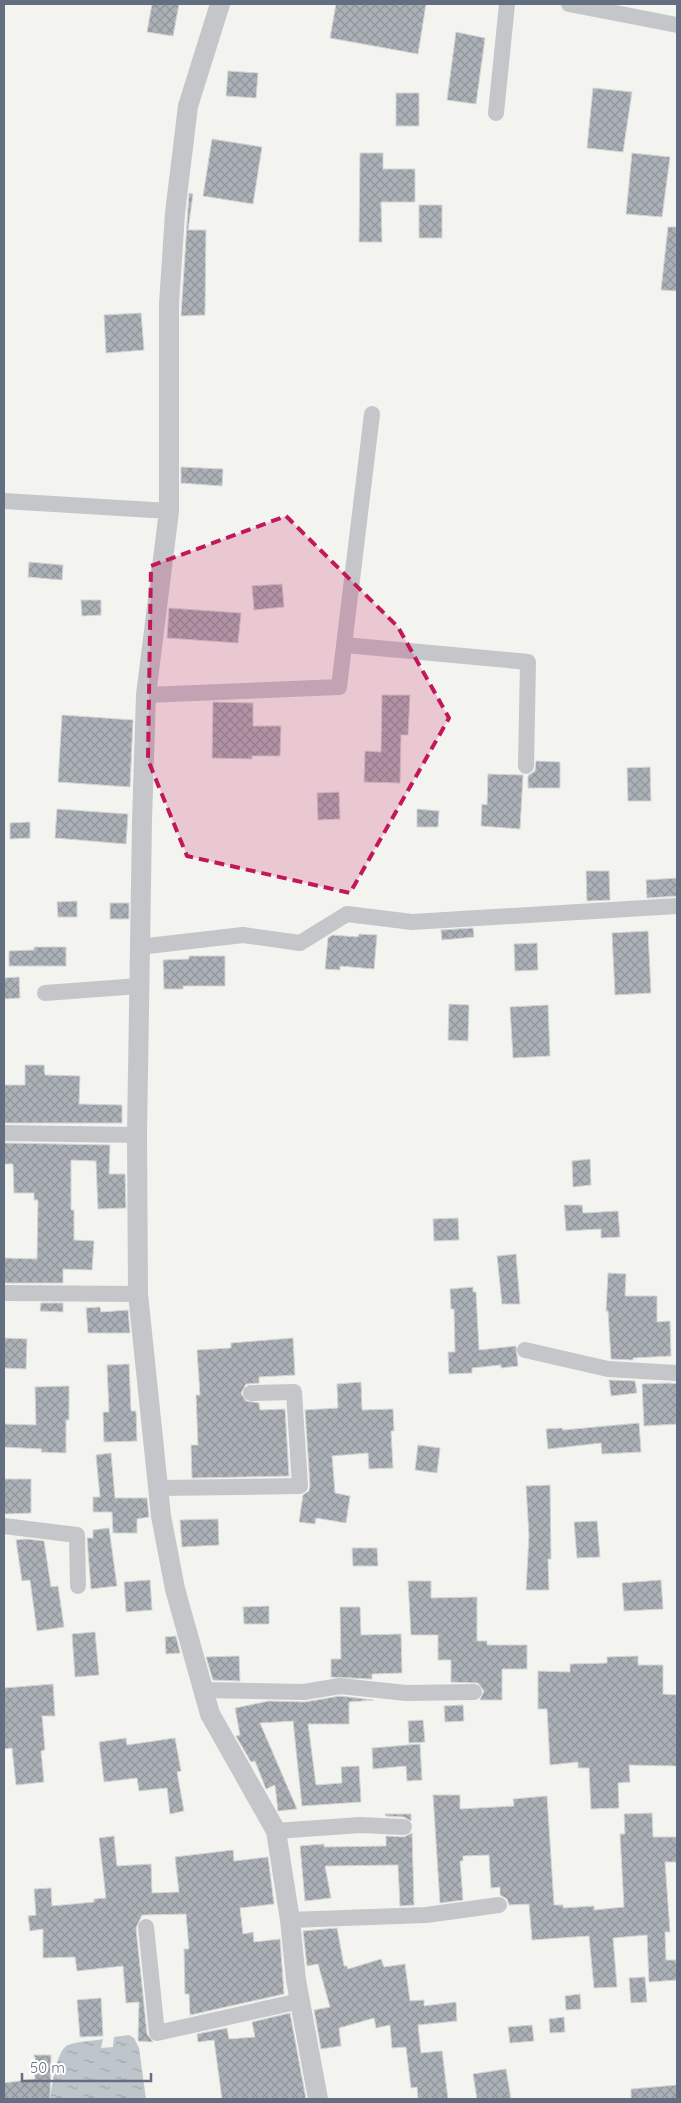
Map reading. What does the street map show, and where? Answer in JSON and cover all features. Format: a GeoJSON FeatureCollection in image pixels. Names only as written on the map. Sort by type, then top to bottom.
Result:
{"type":"FeatureCollection","features":[{"type":"Feature","properties":{"kind":"street"},"geometry":{"type":"LineString","coordinates":[[220,4],[188,106],[175,213],[169,304],[170,512],[146,695],[139,947],[138,1294],[160,1488],[161,1516],[175,1589],[210,1714],[276,1832],[300,2001],[318,2099]]}},
{"type":"Feature","properties":{"kind":"street"},"geometry":{"type":"LineString","coordinates":[[496,113],[507,4]]}},
{"type":"Feature","properties":{"kind":"street"},"geometry":{"type":"LineString","coordinates":[[569,4],[677,25]]}},
{"type":"Feature","properties":{"kind":"street"},"geometry":{"type":"LineString","coordinates":[[146,695],[340,687],[372,414]]}},
{"type":"Feature","properties":{"kind":"street"},"geometry":{"type":"LineString","coordinates":[[4,501],[170,512]]}},
{"type":"Feature","properties":{"kind":"street"},"geometry":{"type":"LineString","coordinates":[[344,645],[528,662],[526,766]]}},
{"type":"Feature","properties":{"kind":"street"},"geometry":{"type":"LineString","coordinates":[[139,947],[243,935],[300,943],[347,914],[412,922],[677,906]]}},
{"type":"Feature","properties":{"kind":"street"},"geometry":{"type":"LineString","coordinates":[[45,993],[139,986]]}},
{"type":"Feature","properties":{"kind":"street"},"geometry":{"type":"LineString","coordinates":[[4,1133],[137,1135]]}},
{"type":"Feature","properties":{"kind":"street"},"geometry":{"type":"LineString","coordinates":[[4,1293],[138,1294]]}},
{"type":"Feature","properties":{"kind":"street"},"geometry":{"type":"LineString","coordinates":[[525,1350],[608,1369],[677,1373]]}},
{"type":"Feature","properties":{"kind":"street"},"geometry":{"type":"LineString","coordinates":[[160,1488],[300,1486],[294,1392],[251,1393]]}},
{"type":"Feature","properties":{"kind":"street"},"geometry":{"type":"LineString","coordinates":[[4,1526],[77,1535],[78,1586]]}},
{"type":"Feature","properties":{"kind":"street"},"geometry":{"type":"LineString","coordinates":[[203,1690],[304,1692],[340,1686],[406,1693],[474,1692]]}},
{"type":"Feature","properties":{"kind":"street"},"geometry":{"type":"LineString","coordinates":[[276,1832],[360,1825],[404,1827]]}},
{"type":"Feature","properties":{"kind":"street"},"geometry":{"type":"LineString","coordinates":[[290,1920],[426,1915],[499,1905]]}},
{"type":"Feature","properties":{"kind":"street"},"geometry":{"type":"LineString","coordinates":[[146,1926],[157,2033],[300,2001]]}},
{"type":"Feature","properties":{"kind":"highlighted area"},"geometry":{"type":"Polygon","coordinates":[[[286,516],[398,627],[449,718],[350,893],[187,856],[148,760],[151,566],[286,516]]]}},
{"type":"Feature","properties":{"kind":"water"},"geometry":{"type":"Polygon","coordinates":[[[129,2035],[134,2038],[139,2048],[146,2099],[50,2099],[55,2069],[64,2048],[72,2044],[103,2039],[101,2048],[113,2047],[114,2037],[129,2035]]]}},
{"type":"Feature","properties":{"kind":"building"},"geometry":{"type":"Polygon","coordinates":[[[152,4],[179,4],[173,36],[147,32],[152,4]]]}},
{"type":"Feature","properties":{"kind":"building"},"geometry":{"type":"Polygon","coordinates":[[[336,4],[426,4],[418,54],[330,38],[336,4]]]}},
{"type":"Feature","properties":{"kind":"building"},"geometry":{"type":"Polygon","coordinates":[[[456,32],[485,38],[476,104],[447,100],[456,32]]]}},
{"type":"Feature","properties":{"kind":"building"},"geometry":{"type":"Polygon","coordinates":[[[228,71],[258,73],[256,98],[226,96],[228,71]]]}},
{"type":"Feature","properties":{"kind":"building"},"geometry":{"type":"Polygon","coordinates":[[[593,88],[632,92],[623,152],[587,148],[593,88]]]}},
{"type":"Feature","properties":{"kind":"building"},"geometry":{"type":"Polygon","coordinates":[[[396,93],[419,93],[419,126],[396,126],[396,93]]]}},
{"type":"Feature","properties":{"kind":"building"},"geometry":{"type":"Polygon","coordinates":[[[212,139],[262,147],[253,204],[203,196],[212,139]]]}},
{"type":"Feature","properties":{"kind":"building"},"geometry":{"type":"Polygon","coordinates":[[[360,153],[383,153],[383,169],[415,169],[415,202],[381,202],[382,242],[359,242],[360,153]]]}},
{"type":"Feature","properties":{"kind":"building"},"geometry":{"type":"Polygon","coordinates":[[[632,153],[670,157],[662,217],[626,214],[632,153]]]}},
{"type":"Feature","properties":{"kind":"building"},"geometry":{"type":"Polygon","coordinates":[[[189,193],[193,194],[188,230],[206,230],[205,315],[181,316],[189,193]]]}},
{"type":"Feature","properties":{"kind":"building"},"geometry":{"type":"Polygon","coordinates":[[[419,205],[442,205],[442,238],[419,238],[419,205]]]}},
{"type":"Feature","properties":{"kind":"building"},"geometry":{"type":"Polygon","coordinates":[[[668,227],[677,227],[677,291],[661,290],[668,227]]]}},
{"type":"Feature","properties":{"kind":"building"},"geometry":{"type":"Polygon","coordinates":[[[141,313],[144,350],[106,353],[104,315],[141,313]]]}},
{"type":"Feature","properties":{"kind":"building"},"geometry":{"type":"Polygon","coordinates":[[[181,467],[223,469],[222,486],[181,483],[181,467]]]}},
{"type":"Feature","properties":{"kind":"building"},"geometry":{"type":"Polygon","coordinates":[[[29,562],[63,565],[62,580],[28,577],[29,562]]]}},
{"type":"Feature","properties":{"kind":"building"},"geometry":{"type":"Polygon","coordinates":[[[282,584],[284,607],[254,610],[252,586],[282,584]]]}},
{"type":"Feature","properties":{"kind":"building"},"geometry":{"type":"Polygon","coordinates":[[[81,600],[101,600],[101,615],[82,616],[81,600]]]}},
{"type":"Feature","properties":{"kind":"building"},"geometry":{"type":"Polygon","coordinates":[[[169,608],[241,613],[238,643],[167,638],[169,608]]]}},
{"type":"Feature","properties":{"kind":"building"},"geometry":{"type":"Polygon","coordinates":[[[382,695],[410,695],[408,735],[401,735],[400,783],[364,782],[365,751],[381,752],[382,695]]]}},
{"type":"Feature","properties":{"kind":"building"},"geometry":{"type":"Polygon","coordinates":[[[213,702],[253,703],[253,726],[281,726],[280,756],[252,756],[252,759],[212,758],[213,702]]]}},
{"type":"Feature","properties":{"kind":"building"},"geometry":{"type":"Polygon","coordinates":[[[62,715],[133,720],[130,787],[58,782],[62,715]]]}},
{"type":"Feature","properties":{"kind":"building"},"geometry":{"type":"Polygon","coordinates":[[[536,761],[560,762],[560,788],[528,788],[528,776],[535,771],[536,761]]]}},
{"type":"Feature","properties":{"kind":"building"},"geometry":{"type":"Polygon","coordinates":[[[650,767],[651,801],[628,801],[627,768],[650,767]]]}},
{"type":"Feature","properties":{"kind":"building"},"geometry":{"type":"Polygon","coordinates":[[[488,774],[523,775],[520,829],[481,826],[482,804],[487,805],[488,774]]]}},
{"type":"Feature","properties":{"kind":"building"},"geometry":{"type":"Polygon","coordinates":[[[339,792],[340,819],[318,820],[317,793],[339,792]]]}},
{"type":"Feature","properties":{"kind":"building"},"geometry":{"type":"Polygon","coordinates":[[[57,809],[128,814],[126,844],[55,838],[57,809]]]}},
{"type":"Feature","properties":{"kind":"building"},"geometry":{"type":"Polygon","coordinates":[[[417,809],[439,811],[438,827],[417,827],[417,809]]]}},
{"type":"Feature","properties":{"kind":"building"},"geometry":{"type":"Polygon","coordinates":[[[30,822],[30,838],[10,839],[10,823],[30,822]]]}},
{"type":"Feature","properties":{"kind":"building"},"geometry":{"type":"Polygon","coordinates":[[[586,871],[609,871],[610,900],[587,901],[586,871]]]}},
{"type":"Feature","properties":{"kind":"building"},"geometry":{"type":"Polygon","coordinates":[[[677,878],[677,896],[647,898],[646,880],[677,878]]]}},
{"type":"Feature","properties":{"kind":"building"},"geometry":{"type":"Polygon","coordinates":[[[77,901],[77,917],[58,917],[57,902],[77,901]]]}},
{"type":"Feature","properties":{"kind":"building"},"geometry":{"type":"Polygon","coordinates":[[[110,903],[129,903],[129,919],[110,919],[110,903]]]}},
{"type":"Feature","properties":{"kind":"building"},"geometry":{"type":"Polygon","coordinates":[[[473,928],[474,937],[442,940],[441,930],[473,928]]]}},
{"type":"Feature","properties":{"kind":"building"},"geometry":{"type":"Polygon","coordinates":[[[648,931],[651,993],[615,995],[612,933],[648,931]]]}},
{"type":"Feature","properties":{"kind":"building"},"geometry":{"type":"Polygon","coordinates":[[[359,934],[377,935],[374,969],[340,966],[340,970],[325,969],[328,938],[332,935],[358,937],[359,934]]]}},
{"type":"Feature","properties":{"kind":"building"},"geometry":{"type":"Polygon","coordinates":[[[537,943],[538,970],[515,971],[514,944],[537,943]]]}},
{"type":"Feature","properties":{"kind":"building"},"geometry":{"type":"Polygon","coordinates":[[[34,947],[66,947],[66,966],[9,966],[9,951],[34,950],[34,947]]]}},
{"type":"Feature","properties":{"kind":"building"},"geometry":{"type":"Polygon","coordinates":[[[189,956],[225,956],[225,986],[183,986],[183,989],[164,989],[163,960],[189,959],[189,956]]]}},
{"type":"Feature","properties":{"kind":"building"},"geometry":{"type":"Polygon","coordinates":[[[19,977],[20,998],[4,999],[4,978],[19,977]]]}},
{"type":"Feature","properties":{"kind":"building"},"geometry":{"type":"Polygon","coordinates":[[[449,1004],[469,1005],[468,1041],[448,1040],[449,1004]]]}},
{"type":"Feature","properties":{"kind":"building"},"geometry":{"type":"Polygon","coordinates":[[[548,1005],[550,1056],[513,1058],[510,1007],[548,1005]]]}},
{"type":"Feature","properties":{"kind":"building"},"geometry":{"type":"Polygon","coordinates":[[[25,1065],[44,1065],[45,1075],[80,1076],[79,1104],[122,1105],[122,1123],[4,1123],[4,1085],[25,1085],[25,1065]]]}},
{"type":"Feature","properties":{"kind":"building"},"geometry":{"type":"Polygon","coordinates":[[[4,1143],[110,1145],[109,1174],[125,1174],[126,1208],[98,1209],[96,1161],[71,1160],[71,1210],[74,1210],[74,1240],[94,1241],[92,1270],[63,1269],[63,1283],[4,1283],[4,1258],[37,1259],[38,1200],[34,1200],[34,1193],[14,1193],[13,1164],[4,1164],[4,1143]]]}},
{"type":"Feature","properties":{"kind":"building"},"geometry":{"type":"Polygon","coordinates":[[[590,1159],[591,1185],[573,1187],[572,1161],[590,1159]]]}},
{"type":"Feature","properties":{"kind":"building"},"geometry":{"type":"Polygon","coordinates":[[[564,1205],[582,1205],[583,1213],[618,1211],[620,1237],[601,1238],[601,1229],[566,1231],[564,1205]]]}},
{"type":"Feature","properties":{"kind":"building"},"geometry":{"type":"Polygon","coordinates":[[[458,1218],[459,1240],[434,1241],[433,1219],[458,1218]]]}},
{"type":"Feature","properties":{"kind":"building"},"geometry":{"type":"Polygon","coordinates":[[[516,1254],[520,1304],[502,1304],[497,1256],[516,1254]]]}},
{"type":"Feature","properties":{"kind":"building"},"geometry":{"type":"Polygon","coordinates":[[[608,1273],[626,1274],[625,1296],[657,1296],[657,1322],[670,1321],[671,1356],[633,1358],[633,1360],[611,1359],[608,1311],[606,1311],[608,1273]]]}},
{"type":"Feature","properties":{"kind":"building"},"geometry":{"type":"Polygon","coordinates":[[[473,1287],[473,1292],[476,1292],[479,1350],[516,1346],[518,1366],[501,1368],[501,1365],[472,1368],[472,1373],[449,1374],[448,1352],[455,1352],[454,1309],[451,1309],[450,1289],[473,1287]]]}},
{"type":"Feature","properties":{"kind":"building"},"geometry":{"type":"Polygon","coordinates":[[[41,1303],[63,1303],[63,1312],[40,1311],[41,1303]]]}},
{"type":"Feature","properties":{"kind":"building"},"geometry":{"type":"Polygon","coordinates":[[[100,1307],[101,1312],[128,1310],[130,1333],[88,1333],[86,1308],[100,1307]]]}},
{"type":"Feature","properties":{"kind":"building"},"geometry":{"type":"Polygon","coordinates":[[[4,1338],[27,1339],[26,1369],[4,1368],[4,1338]]]}},
{"type":"Feature","properties":{"kind":"building"},"geometry":{"type":"Polygon","coordinates":[[[293,1338],[295,1375],[259,1377],[259,1383],[246,1384],[241,1393],[246,1401],[259,1403],[260,1410],[285,1409],[289,1476],[192,1478],[191,1445],[198,1445],[196,1395],[200,1395],[197,1350],[231,1348],[231,1343],[293,1338]]]}},
{"type":"Feature","properties":{"kind":"building"},"geometry":{"type":"Polygon","coordinates":[[[129,1364],[131,1411],[136,1411],[137,1441],[104,1442],[103,1412],[109,1412],[107,1365],[129,1364]]]}},
{"type":"Feature","properties":{"kind":"building"},"geometry":{"type":"Polygon","coordinates":[[[609,1380],[635,1381],[637,1393],[611,1396],[609,1380]]]}},
{"type":"Feature","properties":{"kind":"building"},"geometry":{"type":"Polygon","coordinates":[[[361,1382],[362,1410],[393,1409],[394,1431],[391,1431],[393,1468],[369,1469],[368,1453],[332,1456],[335,1493],[350,1496],[346,1523],[316,1518],[315,1524],[299,1522],[303,1495],[309,1491],[310,1485],[305,1410],[338,1408],[337,1384],[361,1382]]]}},
{"type":"Feature","properties":{"kind":"building"},"geometry":{"type":"Polygon","coordinates":[[[642,1384],[677,1384],[677,1424],[644,1426],[642,1384]]]}},
{"type":"Feature","properties":{"kind":"building"},"geometry":{"type":"Polygon","coordinates":[[[69,1386],[69,1420],[66,1420],[66,1453],[41,1452],[42,1449],[4,1447],[4,1424],[36,1425],[35,1387],[69,1386]]]}},
{"type":"Feature","properties":{"kind":"building"},"geometry":{"type":"Polygon","coordinates":[[[639,1423],[641,1452],[602,1454],[601,1443],[548,1449],[546,1429],[562,1428],[563,1430],[639,1423]]]}},
{"type":"Feature","properties":{"kind":"building"},"geometry":{"type":"Polygon","coordinates":[[[418,1445],[440,1448],[437,1473],[415,1470],[418,1445]]]}},
{"type":"Feature","properties":{"kind":"building"},"geometry":{"type":"Polygon","coordinates":[[[111,1453],[115,1498],[147,1498],[149,1517],[137,1519],[137,1533],[113,1533],[112,1512],[93,1512],[93,1497],[100,1497],[96,1455],[111,1453]]]}},
{"type":"Feature","properties":{"kind":"building"},"geometry":{"type":"Polygon","coordinates":[[[4,1479],[31,1479],[31,1513],[4,1514],[4,1479]]]}},
{"type":"Feature","properties":{"kind":"building"},"geometry":{"type":"Polygon","coordinates":[[[550,1485],[551,1559],[548,1559],[549,1590],[526,1590],[529,1536],[526,1486],[550,1485]]]}},
{"type":"Feature","properties":{"kind":"building"},"geometry":{"type":"Polygon","coordinates":[[[218,1519],[219,1545],[182,1547],[180,1520],[218,1519]]]}},
{"type":"Feature","properties":{"kind":"building"},"geometry":{"type":"Polygon","coordinates":[[[597,1521],[600,1557],[577,1558],[574,1522],[597,1521]]]}},
{"type":"Feature","properties":{"kind":"building"},"geometry":{"type":"Polygon","coordinates":[[[109,1528],[117,1586],[91,1589],[87,1538],[93,1538],[93,1530],[109,1528]]]}},
{"type":"Feature","properties":{"kind":"building"},"geometry":{"type":"Polygon","coordinates":[[[16,1540],[44,1541],[51,1587],[58,1586],[64,1627],[37,1631],[30,1580],[22,1581],[16,1540]]]}},
{"type":"Feature","properties":{"kind":"building"},"geometry":{"type":"Polygon","coordinates":[[[352,1548],[377,1548],[378,1566],[353,1566],[352,1548]]]}},
{"type":"Feature","properties":{"kind":"building"},"geometry":{"type":"Polygon","coordinates":[[[150,1580],[152,1610],[126,1612],[124,1582],[150,1580]]]}},
{"type":"Feature","properties":{"kind":"building"},"geometry":{"type":"Polygon","coordinates":[[[661,1580],[663,1609],[624,1611],[622,1583],[661,1580]]]}},
{"type":"Feature","properties":{"kind":"building"},"geometry":{"type":"Polygon","coordinates":[[[408,1581],[431,1581],[431,1598],[477,1597],[477,1641],[487,1641],[487,1645],[527,1645],[527,1669],[502,1669],[502,1700],[480,1700],[484,1691],[478,1683],[451,1682],[451,1660],[438,1660],[438,1635],[411,1635],[408,1581]]]}},
{"type":"Feature","properties":{"kind":"building"},"geometry":{"type":"Polygon","coordinates":[[[269,1606],[269,1624],[244,1624],[243,1607],[269,1606]]]}},
{"type":"Feature","properties":{"kind":"building"},"geometry":{"type":"Polygon","coordinates":[[[340,1607],[360,1607],[361,1635],[401,1634],[402,1673],[372,1674],[372,1679],[331,1677],[331,1659],[341,1659],[340,1607]]]}},
{"type":"Feature","properties":{"kind":"building"},"geometry":{"type":"Polygon","coordinates":[[[95,1632],[99,1675],[75,1677],[72,1634],[95,1632]]]}},
{"type":"Feature","properties":{"kind":"building"},"geometry":{"type":"Polygon","coordinates":[[[176,1636],[180,1653],[166,1654],[165,1637],[176,1636]]]}},
{"type":"Feature","properties":{"kind":"building"},"geometry":{"type":"Polygon","coordinates":[[[239,1656],[240,1681],[213,1680],[206,1657],[239,1656]]]}},
{"type":"Feature","properties":{"kind":"building"},"geometry":{"type":"Polygon","coordinates":[[[638,1656],[638,1665],[663,1665],[663,1694],[677,1695],[677,1766],[629,1765],[630,1782],[618,1783],[619,1808],[591,1809],[589,1768],[578,1768],[578,1762],[550,1765],[547,1709],[538,1709],[538,1671],[570,1672],[570,1664],[607,1663],[607,1657],[638,1656]]]}},
{"type":"Feature","properties":{"kind":"building"},"geometry":{"type":"Polygon","coordinates":[[[53,1684],[55,1716],[42,1716],[45,1750],[41,1751],[44,1782],[16,1785],[12,1748],[4,1749],[4,1688],[53,1684]]]}},
{"type":"Feature","properties":{"kind":"building"},"geometry":{"type":"Polygon","coordinates":[[[340,1696],[373,1700],[349,1702],[349,1724],[308,1724],[316,1785],[342,1783],[341,1767],[359,1766],[361,1802],[302,1806],[293,1721],[260,1723],[297,1809],[278,1811],[275,1785],[266,1789],[255,1761],[251,1762],[236,1736],[240,1735],[235,1708],[269,1701],[305,1702],[340,1696]]]}},
{"type":"Feature","properties":{"kind":"building"},"geometry":{"type":"Polygon","coordinates":[[[463,1705],[464,1721],[445,1722],[444,1706],[463,1705]]]}},
{"type":"Feature","properties":{"kind":"building"},"geometry":{"type":"Polygon","coordinates":[[[423,1720],[425,1742],[409,1743],[408,1721],[423,1720]]]}},
{"type":"Feature","properties":{"kind":"building"},"geometry":{"type":"Polygon","coordinates":[[[126,1738],[127,1745],[175,1738],[181,1771],[177,1772],[184,1811],[170,1814],[167,1788],[139,1791],[137,1778],[104,1782],[99,1742],[126,1738]]]}},
{"type":"Feature","properties":{"kind":"building"},"geometry":{"type":"Polygon","coordinates":[[[420,1744],[422,1780],[407,1781],[406,1766],[373,1769],[372,1748],[420,1744]]]}},
{"type":"Feature","properties":{"kind":"building"},"geometry":{"type":"Polygon","coordinates":[[[433,1795],[460,1795],[460,1809],[514,1806],[513,1799],[547,1796],[554,1905],[563,1905],[563,1908],[594,1906],[594,1910],[624,1907],[620,1834],[625,1834],[624,1814],[652,1813],[653,1837],[677,1837],[677,1862],[665,1862],[670,1932],[665,1932],[666,1960],[676,1960],[677,1980],[649,1982],[647,1935],[613,1938],[617,1987],[594,1988],[589,1936],[532,1940],[529,1904],[509,1905],[507,1899],[500,1895],[500,1887],[491,1888],[489,1855],[463,1856],[463,1861],[460,1861],[463,1900],[440,1903],[433,1795]]]}},
{"type":"Feature","properties":{"kind":"building"},"geometry":{"type":"Polygon","coordinates":[[[385,1814],[411,1814],[411,1821],[404,1817],[386,1816],[385,1814]]]}},
{"type":"Feature","properties":{"kind":"building"},"geometry":{"type":"Polygon","coordinates":[[[412,1833],[414,1905],[400,1906],[398,1865],[325,1866],[331,1898],[305,1901],[300,1846],[324,1844],[324,1847],[386,1846],[386,1836],[404,1837],[412,1833]]]}},
{"type":"Feature","properties":{"kind":"building"},"geometry":{"type":"Polygon","coordinates":[[[114,1836],[117,1866],[151,1864],[152,1893],[179,1892],[175,1857],[233,1850],[234,1861],[268,1857],[274,1904],[240,1908],[243,1934],[253,1932],[254,1942],[280,1939],[284,1994],[190,2015],[189,1994],[185,1994],[184,1949],[189,1949],[186,1914],[142,1915],[136,1928],[147,2034],[153,2042],[138,2041],[139,2002],[126,2003],[123,1966],[77,1971],[75,1957],[43,1958],[43,1929],[30,1931],[28,1916],[36,1915],[34,1889],[51,1888],[52,1906],[94,1902],[94,1899],[106,1898],[99,1838],[114,1836]]]}},
{"type":"Feature","properties":{"kind":"building"},"geometry":{"type":"Polygon","coordinates":[[[337,1928],[344,1966],[347,1966],[348,1969],[381,1959],[384,1967],[405,1964],[410,2001],[424,2000],[424,2006],[456,2002],[457,2021],[418,2025],[421,2053],[442,2051],[448,2099],[418,2099],[417,2087],[411,2088],[406,2047],[392,2048],[390,2025],[376,2028],[374,2018],[339,2028],[341,2046],[321,2049],[314,2010],[330,2007],[318,1964],[307,1966],[303,1931],[337,1928]]]}},
{"type":"Feature","properties":{"kind":"building"},"geometry":{"type":"Polygon","coordinates":[[[645,1977],[647,2002],[631,2003],[629,1978],[645,1977]]]}},
{"type":"Feature","properties":{"kind":"building"},"geometry":{"type":"Polygon","coordinates":[[[580,1994],[581,2009],[566,2010],[565,1996],[580,1994]]]}},
{"type":"Feature","properties":{"kind":"building"},"geometry":{"type":"Polygon","coordinates":[[[101,1998],[103,2036],[80,2037],[77,2000],[101,1998]]]}},
{"type":"Feature","properties":{"kind":"building"},"geometry":{"type":"Polygon","coordinates":[[[290,2013],[306,2099],[222,2099],[214,2040],[198,2042],[197,2034],[227,2028],[229,2039],[255,2037],[252,2022],[290,2013]]]}},
{"type":"Feature","properties":{"kind":"building"},"geometry":{"type":"Polygon","coordinates":[[[564,2017],[565,2032],[550,2033],[549,2019],[564,2017]]]}},
{"type":"Feature","properties":{"kind":"building"},"geometry":{"type":"Polygon","coordinates":[[[532,2025],[534,2041],[510,2043],[508,2027],[532,2025]]]}},
{"type":"Feature","properties":{"kind":"building"},"geometry":{"type":"Polygon","coordinates":[[[34,2055],[51,2055],[50,2099],[4,2099],[4,2083],[35,2079],[34,2055]]]}},
{"type":"Feature","properties":{"kind":"building"},"geometry":{"type":"Polygon","coordinates":[[[506,2069],[511,2099],[477,2099],[473,2074],[506,2069]]]}},
{"type":"Feature","properties":{"kind":"building"},"geometry":{"type":"Polygon","coordinates":[[[677,2085],[677,2099],[631,2099],[631,2089],[677,2085]]]}}]}
